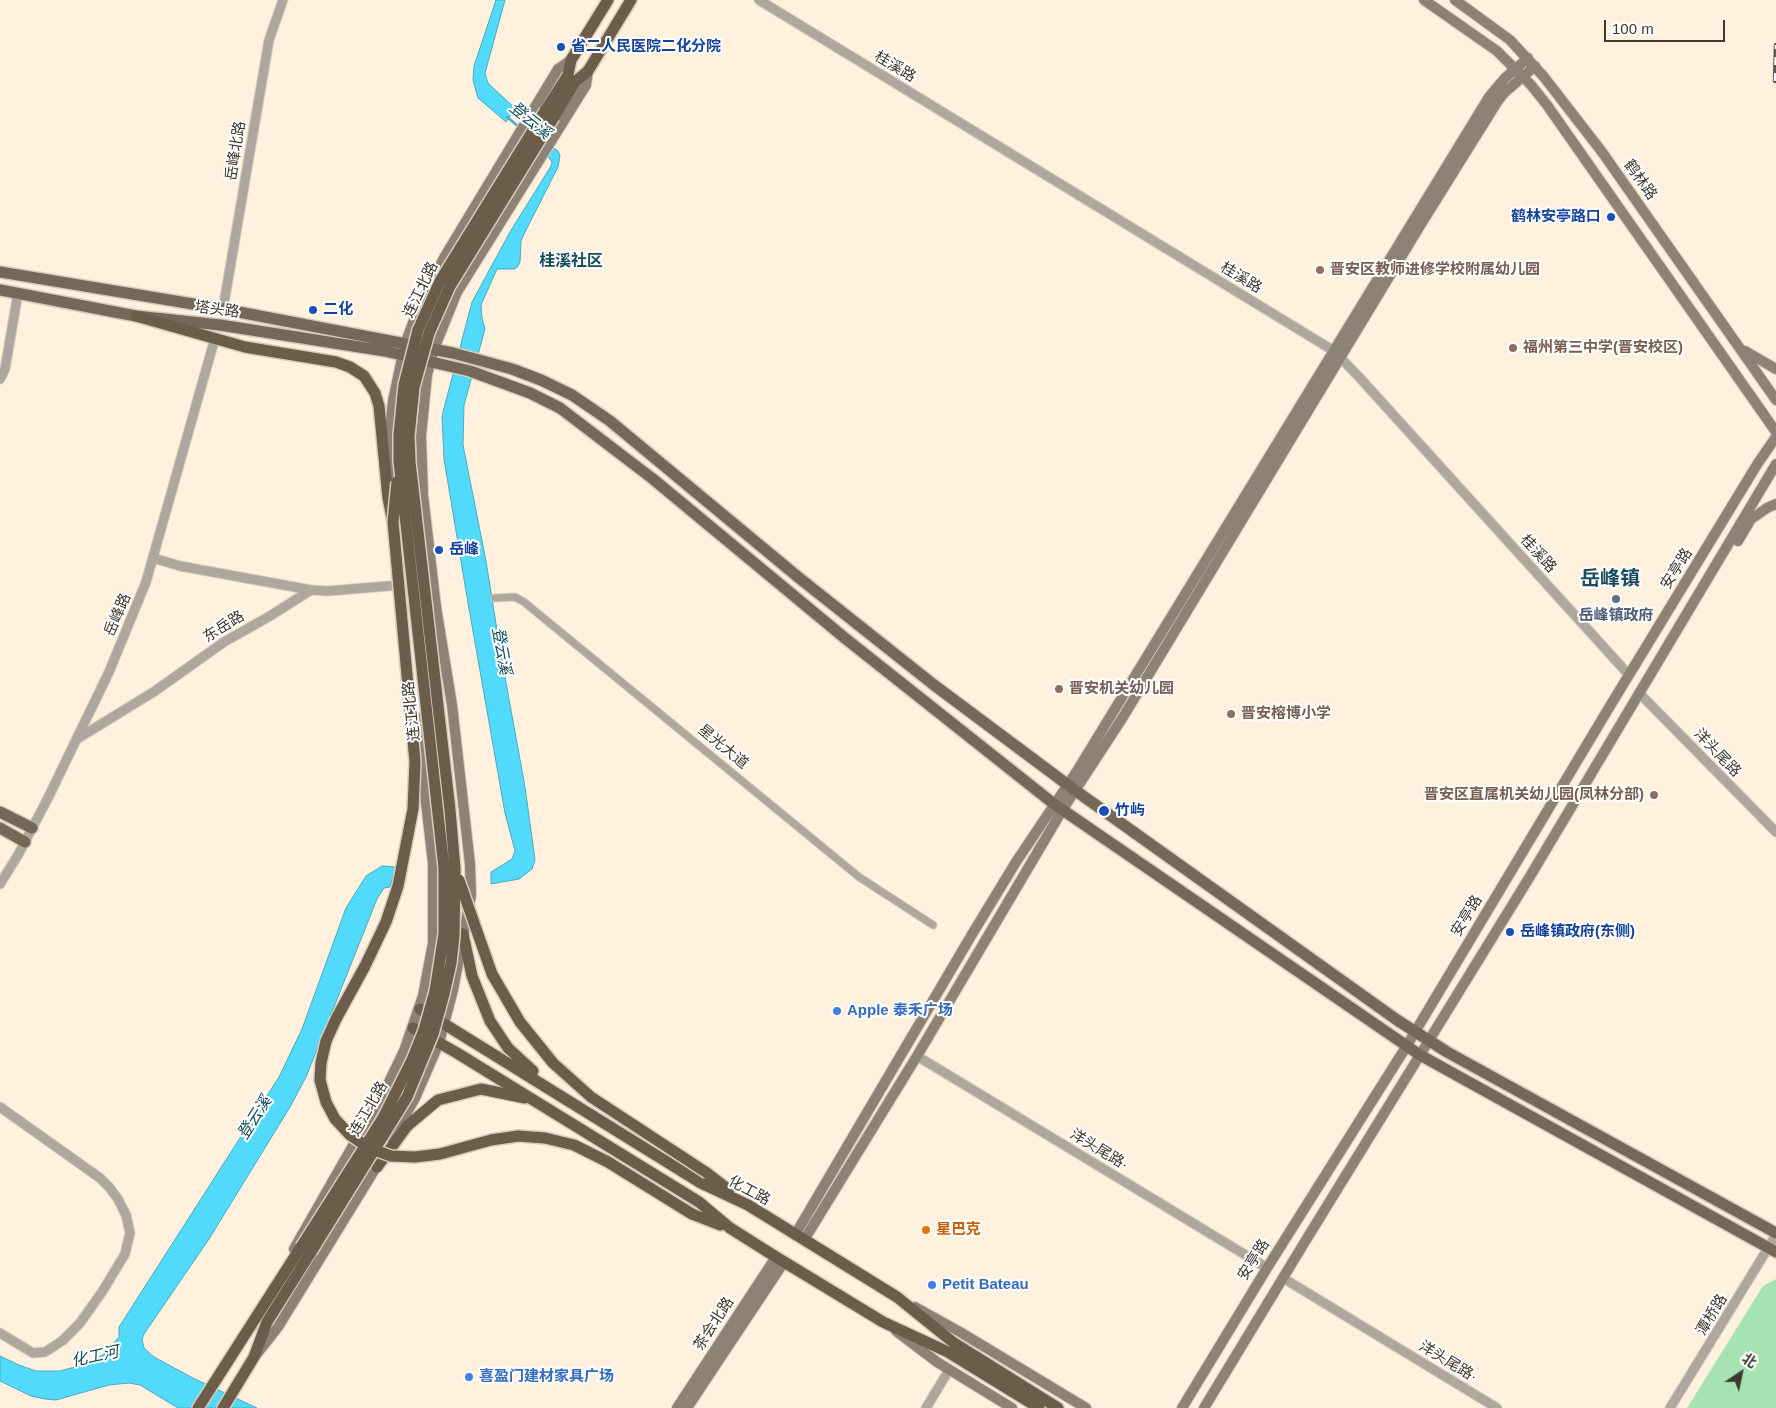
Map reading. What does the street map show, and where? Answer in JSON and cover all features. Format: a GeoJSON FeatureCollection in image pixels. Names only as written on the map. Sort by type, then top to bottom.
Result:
{"type":"FeatureCollection","features":[{"type":"Feature","properties":{"kind":"highway","name":"连江北路"},"geometry":{"type":"LineString","coordinates":[[198,1408],[264,1305],[306,1250],[392,1123],[407,1096],[433,1034],[451,963],[454,936],[455,869],[450,810],[410,462],[409,436],[414,387],[429,333],[450,286],[549,114],[568,76],[571,60],[608,0]]}},
{"type":"Feature","properties":{"kind":"highway","name":"连江北路"},"geometry":{"type":"LineString","coordinates":[[223,1408],[254,1357],[267,1322],[306,1250],[398,1091],[424,1030],[441,962],[445,906],[444,868],[399,461],[399,435],[404,385],[418,330],[440,280],[549,114],[576,81],[588,70],[631,0]]}},
{"type":"Feature","properties":{"kind":"highway"},"geometry":{"type":"LineString","coordinates":[[136,316],[246,347],[336,362],[350,367],[364,376],[375,393],[379,406],[388,498],[393,522],[415,762],[415,787],[412,819],[398,886],[386,922],[326,1041],[321,1063],[320,1080],[326,1102],[336,1119],[350,1135],[369,1148],[391,1156],[415,1157],[440,1154],[491,1140],[518,1136],[545,1138],[574,1145],[608,1162],[692,1214],[730,1228]]}},
{"type":"Feature","properties":{"kind":"highway"},"geometry":{"type":"LineString","coordinates":[[393,522],[399,461]]}},
{"type":"Feature","properties":{"kind":"highway"},"geometry":{"type":"LineString","coordinates":[[455,869],[492,974],[520,1022],[553,1063],[591,1097],[707,1174],[748,1205]]}},
{"type":"Feature","properties":{"kind":"highway"},"geometry":{"type":"LineString","coordinates":[[463,934],[472,976],[481,1002],[502,1041],[524,1064],[590,1114]]}},
{"type":"Feature","properties":{"kind":"highway","name":"化工路"},"geometry":{"type":"LineString","coordinates":[[420,1009],[701,1183],[748,1205],[897,1297],[954,1343],[1058,1408]]}},
{"type":"Feature","properties":{"kind":"highway"},"geometry":{"type":"LineString","coordinates":[[413,1028],[439,1042],[699,1202],[730,1228],[780,1259],[884,1322],[948,1352],[1039,1408]]}},
{"type":"Feature","properties":{"kind":"highway"},"geometry":{"type":"LineString","coordinates":[[376,1167],[407,1126],[438,1100],[481,1089],[532,1100]]}},
{"type":"Feature","properties":{"kind":"main road"},"geometry":{"type":"LineString","coordinates":[[1424,0],[1497,51],[1524,76],[1553,113],[1776,432]]}},
{"type":"Feature","properties":{"kind":"main road","name":"鹤林路"},"geometry":{"type":"LineString","coordinates":[[1455,0],[1496,29],[1535,66],[1602,152],[1776,400]]}},
{"type":"Feature","properties":{"kind":"main road"},"geometry":{"type":"LineString","coordinates":[[799,1238],[962,951],[1059,806],[1122,717],[1489,97],[1528,58]]}},
{"type":"Feature","properties":{"kind":"main road"},"geometry":{"type":"LineString","coordinates":[[264,1305],[310,1218],[387,1086],[404,1051],[420,1009],[433,943],[433,863],[394,533],[390,443],[393,401],[402,355],[422,300],[445,256],[558,69],[571,60]]}},
{"type":"Feature","properties":{"kind":"main road"},"geometry":{"type":"LineString","coordinates":[[1337,354],[1497,102],[1535,66]]}},
{"type":"Feature","properties":{"kind":"main road"},"geometry":{"type":"LineString","coordinates":[[254,1357],[278,1328],[376,1167],[415,1098],[439,1042],[454,990],[471,895],[471,880],[452,705],[436,606],[421,468],[421,429],[430,362],[448,312],[461,285],[586,85],[588,70]]}},
{"type":"Feature","properties":{"kind":"main road","name":"塔头路"},"geometry":{"type":"LineString","coordinates":[[0,272],[223,309],[478,358],[552,385],[590,407],[911,667],[1072,788],[1414,1033],[1776,1234]]}},
{"type":"Feature","properties":{"kind":"main road","name":"塔头路"},"geometry":{"type":"LineString","coordinates":[[0,290],[136,316],[220,325],[385,351],[470,371],[550,402],[573,417],[653,479],[846,639],[1059,806],[1406,1047],[1772,1250]]}},
{"type":"Feature","properties":{"kind":"main road"},"geometry":{"type":"LineString","coordinates":[[1736,344],[1752,356],[1776,369]]}},
{"type":"Feature","properties":{"kind":"main road","name":"安亭路"},"geometry":{"type":"LineString","coordinates":[[1182,1408],[1267,1268],[1406,1047],[1629,675],[1758,463],[1776,437]]}},
{"type":"Feature","properties":{"kind":"main road","name":"安亭路"},"geometry":{"type":"LineString","coordinates":[[1204,1408],[1529,878],[1776,464]]}},
{"type":"Feature","properties":{"kind":"main road"},"geometry":{"type":"LineString","coordinates":[[1700,592],[1712,581],[1751,519],[1776,504]]}},
{"type":"Feature","properties":{"kind":"main road"},"geometry":{"type":"LineString","coordinates":[[799,1238],[917,1056],[1059,806]]}},
{"type":"Feature","properties":{"kind":"main road"},"geometry":{"type":"LineString","coordinates":[[0,812],[32,828]]}},
{"type":"Feature","properties":{"kind":"main road"},"geometry":{"type":"LineString","coordinates":[[0,828],[25,842]]}},
{"type":"Feature","properties":{"kind":"main road","name":"茶会北路"},"geometry":{"type":"LineString","coordinates":[[676,1408],[780,1259]]}},
{"type":"Feature","properties":{"kind":"main road","name":"茶会北路"},"geometry":{"type":"LineString","coordinates":[[687,1408],[780,1259]]}},
{"type":"Feature","properties":{"kind":"main road"},"geometry":{"type":"LineString","coordinates":[[897,1297],[960,1332],[1086,1408]]}},
{"type":"Feature","properties":{"kind":"main road"},"geometry":{"type":"LineString","coordinates":[[884,1322],[950,1370],[1012,1408]]}},
{"type":"Feature","properties":{"kind":"main road"},"geometry":{"type":"LineString","coordinates":[[1173,1408],[1178,1405],[1196,1384]]}},
{"type":"Feature","properties":{"kind":"main road"},"geometry":{"type":"LineString","coordinates":[[1211,1408],[1213,1394]]}},
{"type":"Feature","properties":{"kind":"street","name":"岳峰北路"},"geometry":{"type":"LineString","coordinates":[[223,309],[269,40],[283,0]]}},
{"type":"Feature","properties":{"kind":"street","name":"桂溪路"},"geometry":{"type":"LineString","coordinates":[[759,0],[1337,354],[1629,675]]}},
{"type":"Feature","properties":{"kind":"street"},"geometry":{"type":"LineString","coordinates":[[0,379],[5,369],[18,294]]}},
{"type":"Feature","properties":{"kind":"street","name":"岳峰路"},"geometry":{"type":"LineString","coordinates":[[0,884],[25,842],[77,739],[109,672],[146,582],[214,338]]}},
{"type":"Feature","properties":{"kind":"street"},"geometry":{"type":"LineString","coordinates":[[153,558],[180,566],[311,590],[328,591],[400,586]]}},
{"type":"Feature","properties":{"kind":"street","name":"东岳路"},"geometry":{"type":"LineString","coordinates":[[77,739],[155,691],[224,642],[311,590]]}},
{"type":"Feature","properties":{"kind":"street","name":"星光大道"},"geometry":{"type":"LineString","coordinates":[[495,598],[515,597],[524,602],[859,877],[933,925]]}},
{"type":"Feature","properties":{"kind":"street","name":"洋头尾路"},"geometry":{"type":"LineString","coordinates":[[1639,693],[1776,832]]}},
{"type":"Feature","properties":{"kind":"street","name":"洋头尾路·"},"geometry":{"type":"LineString","coordinates":[[917,1056],[1267,1268]]}},
{"type":"Feature","properties":{"kind":"street"},"geometry":{"type":"LineString","coordinates":[[0,1107],[100,1178],[118,1199],[126,1215],[130,1232],[125,1254],[102,1292],[80,1324],[62,1341],[45,1352],[33,1353],[0,1333]]}},
{"type":"Feature","properties":{"kind":"street","name":"潭桥路"},"geometry":{"type":"LineString","coordinates":[[1670,1408],[1772,1250],[1776,1234]]}},
{"type":"Feature","properties":{"kind":"street","name":"洋头尾路·"},"geometry":{"type":"LineString","coordinates":[[1283,1278],[1497,1408]]}},
{"type":"Feature","properties":{"kind":"street"},"geometry":{"type":"LineString","coordinates":[[926,1408],[950,1370]]}},
{"type":"Feature","properties":{"kind":"green space"},"geometry":{"type":"Polygon","coordinates":[[[1776,1279],[1776,1408],[1687,1408],[1763,1286],[1776,1279]]]}},
{"type":"Feature","properties":{"kind":"water"},"geometry":{"type":"Polygon","coordinates":[[[496,0],[505,0],[485,73],[488,83],[515,108],[506,122],[478,98],[473,80],[474,66],[496,0]]]}},
{"type":"Feature","properties":{"kind":"water"},"geometry":{"type":"Polygon","coordinates":[[[544,141],[558,151],[560,156],[558,167],[521,241],[520,262],[518,266],[515,269],[497,269],[481,305],[485,329],[464,405],[463,445],[486,561],[525,787],[535,860],[532,869],[519,879],[491,884],[491,872],[512,859],[515,851],[505,813],[467,597],[444,459],[442,416],[472,302],[510,232],[551,166],[552,162],[546,154],[544,141]]]}},
{"type":"Feature","properties":{"kind":"water"},"geometry":{"type":"Polygon","coordinates":[[[382,866],[396,867],[390,887],[384,888],[377,899],[306,1077],[290,1107],[209,1239],[142,1339],[144,1348],[154,1357],[193,1378],[257,1408],[178,1408],[140,1385],[129,1383],[109,1385],[56,1400],[45,1399],[31,1396],[0,1381],[0,1356],[36,1371],[60,1371],[89,1363],[104,1354],[119,1337],[119,1327],[279,1077],[302,1029],[346,908],[366,876],[382,866]]]}},
{"type":"Feature","properties":{"kind":"waterway","name":"登云溪"},"geometry":{"type":"LineString","coordinates":[[507,117],[519,127]]}},
{"type":"Feature","properties":{"kind":"railway"},"geometry":{"type":"LineString","coordinates":[[1775,81],[1776,45]]}},
{"type":"Feature","properties":{"kind":"place","name":"省二人民医院二化分院"},"geometry":{"type":"Point","coordinates":[561,47]}},
{"type":"Feature","properties":{"kind":"place","name":"鹤林安亭路口"},"geometry":{"type":"Point","coordinates":[1611,217]}},
{"type":"Feature","properties":{"kind":"place","name":"晋安区教师进修学校附属幼儿园"},"geometry":{"type":"Point","coordinates":[1320,270]}},
{"type":"Feature","properties":{"kind":"place","name":"二化"},"geometry":{"type":"Point","coordinates":[313,310]}},
{"type":"Feature","properties":{"kind":"place","name":"福州第三中学(晋安校区)"},"geometry":{"type":"Point","coordinates":[1513,348]}},
{"type":"Feature","properties":{"kind":"place","name":"岳峰"},"geometry":{"type":"Point","coordinates":[439,550]}},
{"type":"Feature","properties":{"kind":"place","name":"岳峰镇政府"},"geometry":{"type":"Point","coordinates":[1616,599]}},
{"type":"Feature","properties":{"kind":"place","name":"晋安机关幼儿园"},"geometry":{"type":"Point","coordinates":[1059,689]}},
{"type":"Feature","properties":{"kind":"place","name":"晋安榕博小学"},"geometry":{"type":"Point","coordinates":[1231,714]}},
{"type":"Feature","properties":{"kind":"place","name":"晋安区直属机关幼儿园(凤林分部)"},"geometry":{"type":"Point","coordinates":[1654,795]}},
{"type":"Feature","properties":{"kind":"place","name":"竹屿"},"geometry":{"type":"Point","coordinates":[1104,811]}},
{"type":"Feature","properties":{"kind":"place","name":"岳峰镇政府(东侧)"},"geometry":{"type":"Point","coordinates":[1510,932]}},
{"type":"Feature","properties":{"kind":"place","name":"Apple 泰禾广场"},"geometry":{"type":"Point","coordinates":[837,1011]}},
{"type":"Feature","properties":{"kind":"place","name":"星巴克"},"geometry":{"type":"Point","coordinates":[926,1230]}},
{"type":"Feature","properties":{"kind":"place","name":"Petit Bateau"},"geometry":{"type":"Point","coordinates":[932,1285]}},
{"type":"Feature","properties":{"kind":"place","name":"喜盈门建材家具广场"},"geometry":{"type":"Point","coordinates":[469,1377]}},
{"type":"Feature","properties":{"kind":"district","name":"桂溪社区"},"geometry":{"type":"Point","coordinates":[571,262]}},
{"type":"Feature","properties":{"kind":"district","name":"岳峰镇"},"geometry":{"type":"Point","coordinates":[1610,579]}},
{"type":"Feature","properties":{"kind":"water label","name":"化工河"},"geometry":{"type":"Point","coordinates":[95,1357]}}]}
